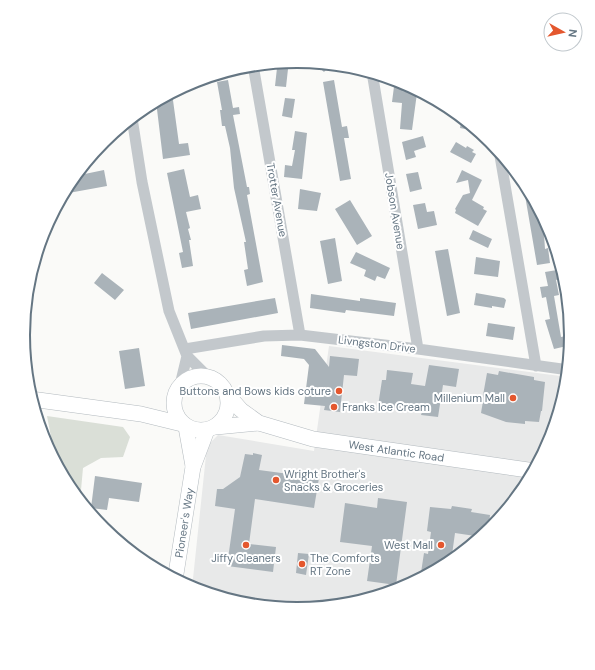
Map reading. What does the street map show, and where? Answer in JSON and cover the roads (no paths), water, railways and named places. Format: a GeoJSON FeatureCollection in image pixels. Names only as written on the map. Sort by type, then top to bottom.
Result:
{"type":"FeatureCollection","features":[{"type":"Feature","properties":{"kind":"main road"},"geometry":{"type":"LineString","coordinates":[[38,400],[141,414],[184,425],[196,431],[211,429],[222,421],[227,413],[227,394],[223,386],[216,380],[198,376],[188,379],[167,404],[141,414]]}},
{"type":"Feature","properties":{"kind":"main road"},"geometry":{"type":"LineString","coordinates":[[178,390],[173,404],[176,415],[184,425]]}},
{"type":"Feature","properties":{"kind":"main road","name":"West Atlantic Road"},"geometry":{"type":"LineString","coordinates":[[227,394],[241,410],[259,423],[324,441],[528,470]]}},
{"type":"Feature","properties":{"kind":"main road","name":"West Atlantic Road"},"geometry":{"type":"LineString","coordinates":[[211,429],[259,423]]}},
{"type":"Feature","properties":{"kind":"main road","name":"Pioneer's Way"},"geometry":{"type":"LineString","coordinates":[[184,425],[193,467]]}},
{"type":"Feature","properties":{"kind":"main road","name":"Pioneer's Way"},"geometry":{"type":"LineString","coordinates":[[177,574],[193,467],[211,429]]}},
{"type":"Feature","properties":{"kind":"street","name":"Trotter Avenue"},"geometry":{"type":"LineString","coordinates":[[254,71],[300,335]]}},
{"type":"Feature","properties":{"kind":"street","name":"Jobson Avenue"},"geometry":{"type":"LineString","coordinates":[[373,79],[418,349]]}},
{"type":"Feature","properties":{"kind":"street"},"geometry":{"type":"LineString","coordinates":[[133,125],[142,182],[169,310],[186,353],[208,377]]}},
{"type":"Feature","properties":{"kind":"street"},"geometry":{"type":"LineString","coordinates":[[501,161],[536,366]]}},
{"type":"Feature","properties":{"kind":"street","name":"Livngston Drive"},"geometry":{"type":"LineString","coordinates":[[186,353],[264,336],[300,335],[418,349],[563,369]]}},
{"type":"Feature","properties":{"kind":"street"},"geometry":{"type":"LineString","coordinates":[[178,390],[186,353]]}},
{"type":"Feature","properties":{"kind":"place","name":"Buttons and Bows kids coture"},"geometry":{"type":"Point","coordinates":[339,391]}},
{"type":"Feature","properties":{"kind":"place","name":"Millenium Mall"},"geometry":{"type":"Point","coordinates":[513,398]}},
{"type":"Feature","properties":{"kind":"place","name":"Franks Ice Cream"},"geometry":{"type":"Point","coordinates":[334,407]}},
{"type":"Feature","properties":{"kind":"place","name":"Wright Brother's Snacks & Groceries"},"geometry":{"type":"Point","coordinates":[276,480]}},
{"type":"Feature","properties":{"kind":"place","name":"Jiffy Cleaners"},"geometry":{"type":"Point","coordinates":[246,545]}},
{"type":"Feature","properties":{"kind":"place","name":"West Mall"},"geometry":{"type":"Point","coordinates":[441,545]}},
{"type":"Feature","properties":{"kind":"place","name":"The Comforts RT Zone"},"geometry":{"type":"Point","coordinates":[302,564]}}]}
